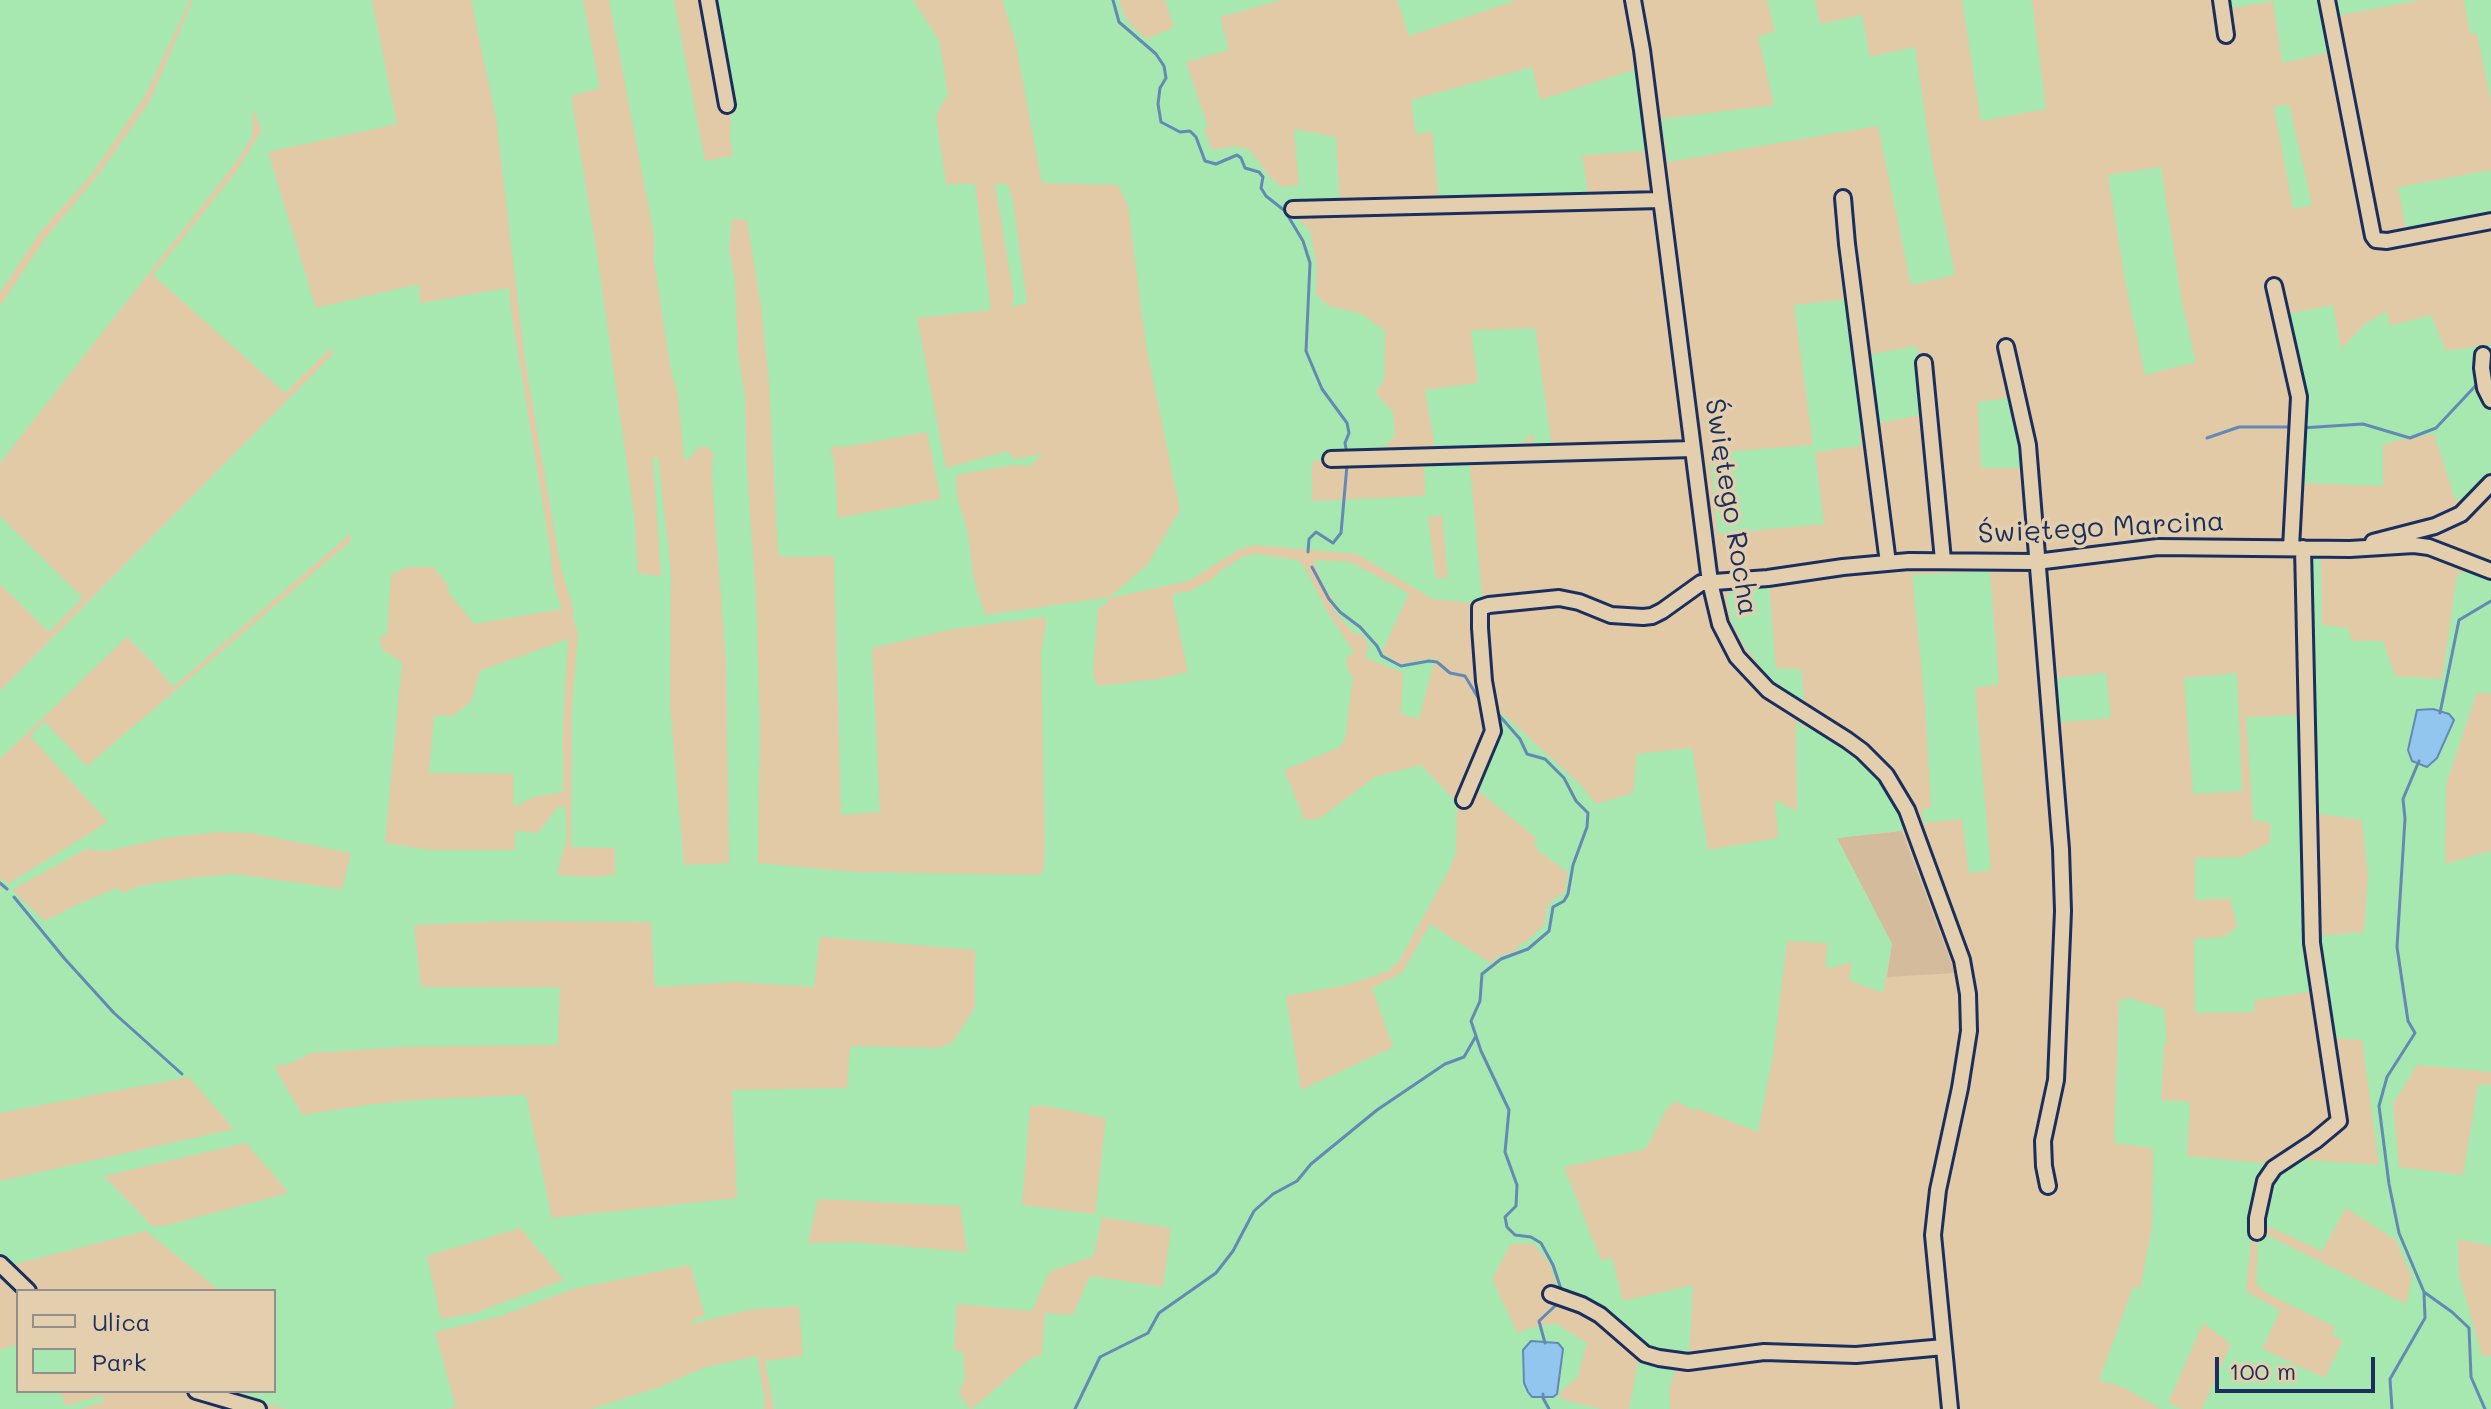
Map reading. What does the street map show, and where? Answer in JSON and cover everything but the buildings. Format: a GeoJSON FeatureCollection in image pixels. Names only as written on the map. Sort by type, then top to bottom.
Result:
{"type":"FeatureCollection","features":[{"type":"Feature","properties":{"kind":"street"},"geometry":{"type":"LineString","coordinates":[[708,0],[727,105]]}},
{"type":"Feature","properties":{"kind":"street","name":"Świętego Rocha"},"geometry":{"type":"LineString","coordinates":[[1633,0],[1710,582],[1720,624],[1737,657],[1754,678],[1783,701],[1862,751],[1886,775],[1897,791],[1919,839],[1962,960],[1968,994],[1969,1031],[1934,1211],[1935,1259],[1950,1409]]}},
{"type":"Feature","properties":{"kind":"street"},"geometry":{"type":"LineString","coordinates":[[2221,0],[2226,35]]}},
{"type":"Feature","properties":{"kind":"street"},"geometry":{"type":"LineString","coordinates":[[2327,0],[2373,236],[2376,240],[2387,241],[2491,221]]}},
{"type":"Feature","properties":{"kind":"street"},"geometry":{"type":"LineString","coordinates":[[1843,198],[1888,563]]}},
{"type":"Feature","properties":{"kind":"street"},"geometry":{"type":"LineString","coordinates":[[1293,209],[1661,200]]}},
{"type":"Feature","properties":{"kind":"street"},"geometry":{"type":"LineString","coordinates":[[2257,1232],[2265,1181],[2274,1168],[2339,1121],[2312,943],[2297,548],[2299,397],[2274,286]]}},
{"type":"Feature","properties":{"kind":"street"},"geometry":{"type":"LineString","coordinates":[[2006,347],[2028,445],[2061,849],[2063,911],[2056,1080],[2043,1141],[2048,1186]]}},
{"type":"Feature","properties":{"kind":"street"},"geometry":{"type":"LineString","coordinates":[[2483,355],[2484,378],[2491,400]]}},
{"type":"Feature","properties":{"kind":"street"},"geometry":{"type":"LineString","coordinates":[[1924,363],[1943,560]]}},
{"type":"Feature","properties":{"kind":"street"},"geometry":{"type":"LineString","coordinates":[[1331,459],[1693,449]]}},
{"type":"Feature","properties":{"kind":"street"},"geometry":{"type":"LineString","coordinates":[[2350,549],[2435,526],[2461,514],[2491,483]]}},
{"type":"Feature","properties":{"kind":"street","name":"Świętego Marcina"},"geometry":{"type":"LineString","coordinates":[[1710,582],[1771,578],[1888,563],[1943,560],[2036,562],[2158,547],[2350,549],[2414,545],[2429,547],[2491,571]]}},
{"type":"Feature","properties":{"kind":"street"},"geometry":{"type":"LineString","coordinates":[[1464,800],[1493,731],[1484,681],[1480,608],[1559,598],[1579,602],[1611,615],[1652,616],[1693,587],[1710,582]]}},
{"type":"Feature","properties":{"kind":"street"},"geometry":{"type":"LineString","coordinates":[[0,1264],[26,1289]]}},
{"type":"Feature","properties":{"kind":"street"},"geometry":{"type":"LineString","coordinates":[[1551,1294],[1592,1310],[1612,1323],[1645,1354],[1659,1358],[1698,1361],[1764,1352],[1856,1355],[1944,1347]]}},
{"type":"Feature","properties":{"kind":"street"},"geometry":{"type":"LineString","coordinates":[[203,1393],[258,1409]]}},
{"type":"Feature","properties":{"kind":"shaded area"},"geometry":{"type":"Polygon","coordinates":[[[1902,831],[1955,973],[1887,977],[1892,944],[1837,838],[1902,831]]]}},
{"type":"Feature","properties":{"kind":"green space"},"geometry":{"type":"Polygon","coordinates":[[[0,0],[190,0],[145,96],[92,174],[41,231],[0,292],[0,0]]]}},
{"type":"Feature","properties":{"kind":"green space"},"geometry":{"type":"Polygon","coordinates":[[[193,0],[372,0],[397,124],[268,152],[316,308],[419,284],[420,303],[509,288],[554,585],[562,609],[474,624],[433,567],[407,567],[391,575],[387,634],[379,638],[382,649],[402,663],[385,843],[429,850],[515,850],[515,831],[538,833],[557,808],[565,806],[567,837],[557,875],[615,875],[615,848],[571,847],[572,705],[578,635],[560,564],[525,360],[496,118],[471,0],[583,0],[600,88],[571,96],[634,514],[638,573],[661,576],[653,457],[658,457],[671,573],[670,706],[684,865],[729,863],[726,663],[712,477],[713,453],[706,446],[699,447],[689,459],[684,460],[678,395],[671,371],[654,261],[654,235],[609,0],[674,0],[705,161],[733,156],[731,113],[714,0],[913,0],[939,40],[948,94],[936,115],[946,184],[975,184],[991,310],[917,318],[946,468],[1008,451],[1014,459],[1043,454],[1030,466],[1012,465],[956,475],[957,497],[968,532],[973,576],[985,615],[1110,597],[1148,564],[1180,510],[1146,346],[1128,206],[1118,185],[1042,183],[1015,40],[1002,0],[1120,0],[1122,11],[1132,27],[1147,39],[1174,27],[1165,0],[1281,0],[1220,17],[1229,50],[1186,62],[1208,127],[1204,129],[1212,150],[1237,146],[1250,150],[1281,187],[1299,185],[1294,129],[1336,137],[1340,204],[1287,209],[1310,230],[1316,261],[1316,295],[1329,306],[1362,314],[1385,331],[1384,381],[1375,393],[1393,412],[1395,435],[1380,453],[1330,452],[1324,461],[1312,461],[1312,501],[1425,496],[1424,460],[1469,458],[1483,604],[1433,599],[1357,554],[1255,545],[1240,549],[1188,581],[1110,598],[1098,608],[1093,673],[1097,686],[1188,672],[1172,597],[1211,580],[1243,557],[1255,554],[1297,560],[1305,568],[1329,615],[1354,652],[1346,658],[1349,674],[1353,675],[1345,740],[1338,748],[1284,770],[1304,818],[1295,820],[1319,819],[1375,777],[1421,765],[1457,803],[1456,852],[1399,961],[1388,971],[1347,985],[1286,996],[1301,1090],[1393,1047],[1372,988],[1402,973],[1430,924],[1492,964],[1497,957],[1519,950],[1516,947],[1544,925],[1548,904],[1565,891],[1568,873],[1535,848],[1536,838],[1474,787],[1496,720],[1502,713],[1581,785],[1596,804],[1633,793],[1637,754],[1692,748],[1708,850],[1778,838],[1775,800],[1797,811],[1796,721],[1807,729],[1811,725],[1855,753],[1884,783],[1909,830],[1837,838],[1892,944],[1883,993],[1849,980],[1852,962],[1830,968],[1825,966],[1828,943],[1787,941],[1773,1056],[1758,1132],[1675,1101],[1666,1110],[1646,1149],[1564,1167],[1601,1260],[1612,1258],[1623,1301],[1693,1285],[1689,1356],[1650,1353],[1558,1292],[1550,1264],[1534,1244],[1511,1244],[1492,1279],[1518,1334],[1526,1329],[1555,1323],[1587,1343],[1577,1378],[1558,1394],[1564,1400],[1602,1409],[972,1409],[1028,1361],[1042,1354],[1045,1313],[1073,1315],[1090,1276],[1163,1287],[1171,1228],[1102,1217],[1094,1256],[1049,1272],[1032,1311],[957,1304],[954,1350],[963,1352],[965,1377],[959,1394],[970,1409],[774,1409],[765,1361],[803,1356],[799,1306],[748,1310],[693,1324],[691,1321],[705,1316],[690,1265],[573,1289],[501,1316],[435,1332],[456,1407],[287,1409],[221,1393],[276,1393],[276,1289],[218,1289],[146,1231],[7,1266],[0,1258],[0,1181],[234,1129],[189,1077],[0,1113],[0,878],[8,884],[108,822],[30,736],[44,721],[87,766],[351,541],[350,534],[173,687],[127,637],[0,759],[0,691],[333,354],[331,348],[285,393],[153,275],[237,171],[262,130],[253,108],[252,137],[234,165],[0,463],[0,306],[47,236],[100,173],[150,101],[193,0]],[[732,219],[729,249],[735,281],[738,354],[745,395],[756,597],[760,725],[758,863],[854,872],[1040,875],[1044,870],[1045,843],[1041,652],[1045,617],[953,629],[872,648],[880,812],[841,815],[834,556],[784,557],[778,553],[769,381],[747,220],[732,219]],[[927,432],[830,449],[834,459],[838,518],[941,499],[927,432]],[[1442,515],[1428,517],[1436,579],[1448,577],[1442,515]],[[219,832],[165,838],[107,851],[86,849],[12,890],[45,921],[117,888],[125,893],[139,886],[190,878],[234,874],[342,889],[351,853],[252,833],[219,832]],[[509,921],[414,925],[421,987],[560,987],[558,1045],[401,1047],[311,1053],[289,1064],[274,1066],[302,1115],[373,1104],[526,1095],[552,1218],[737,1198],[732,1090],[847,1088],[850,1046],[939,1048],[953,1042],[975,1007],[975,950],[820,937],[814,987],[737,982],[655,987],[651,922],[509,921]],[[1030,1106],[1022,1205],[1095,1214],[1106,1118],[1046,1106],[1030,1106]],[[246,1143],[104,1176],[152,1226],[164,1226],[289,1193],[246,1143]],[[818,1199],[808,1243],[854,1242],[967,1252],[960,1206],[818,1199]],[[520,1228],[427,1256],[441,1319],[475,1313],[564,1280],[520,1228]]]}},
{"type":"Feature","properties":{"kind":"green space"},"geometry":{"type":"Polygon","coordinates":[[[1397,0],[1512,0],[1512,2],[1409,36],[1397,0]]]}},
{"type":"Feature","properties":{"kind":"green space"},"geometry":{"type":"Polygon","coordinates":[[[1767,0],[1815,0],[1820,24],[1862,15],[1870,57],[1915,47],[1931,155],[1955,275],[1911,285],[1878,126],[1668,162],[1661,119],[1774,105],[1758,36],[1775,32],[1767,0]]]}},
{"type":"Feature","properties":{"kind":"green space"},"geometry":{"type":"Polygon","coordinates":[[[1962,0],[2032,0],[2046,109],[1981,121],[1962,0]]]}},
{"type":"Feature","properties":{"kind":"green space"},"geometry":{"type":"Polygon","coordinates":[[[2226,0],[2323,0],[2335,51],[2282,63],[2273,1],[2228,9],[2226,0]]]}},
{"type":"Feature","properties":{"kind":"green space"},"geometry":{"type":"Polygon","coordinates":[[[2333,0],[2422,0],[2336,16],[2333,0]]]}},
{"type":"Feature","properties":{"kind":"green space"},"geometry":{"type":"Polygon","coordinates":[[[2464,0],[2491,0],[2491,102],[2477,34],[2470,33],[2464,0]]]}},
{"type":"Feature","properties":{"kind":"green space"},"geometry":{"type":"Polygon","coordinates":[[[1532,67],[1540,100],[1637,69],[1646,151],[1582,155],[1589,198],[1439,202],[1432,131],[1416,135],[1411,100],[1532,67]]]}},
{"type":"Feature","properties":{"kind":"green space"},"geometry":{"type":"Polygon","coordinates":[[[2289,104],[2312,205],[2293,209],[2274,107],[2289,104]]]}},
{"type":"Feature","properties":{"kind":"green space"},"geometry":{"type":"Polygon","coordinates":[[[2161,167],[2182,302],[2196,362],[2145,375],[2126,286],[2108,175],[2161,167]]]}},
{"type":"Feature","properties":{"kind":"green space"},"geometry":{"type":"Polygon","coordinates":[[[2491,170],[2491,216],[2407,234],[2398,187],[2491,170]]]}},
{"type":"Feature","properties":{"kind":"green space"},"geometry":{"type":"Polygon","coordinates":[[[995,184],[1008,184],[1013,201],[1027,303],[1011,307],[1014,297],[995,184]]]}},
{"type":"Feature","properties":{"kind":"green space"},"geometry":{"type":"Polygon","coordinates":[[[1850,299],[1866,424],[1860,424],[1861,446],[1815,452],[1824,524],[1718,534],[1709,453],[1813,445],[1794,305],[1850,299]]]}},
{"type":"Feature","properties":{"kind":"green space"},"geometry":{"type":"Polygon","coordinates":[[[2333,305],[2341,349],[2365,324],[2387,311],[2390,326],[2431,315],[2446,351],[2491,344],[2491,384],[2480,389],[2482,399],[2491,407],[2491,475],[2473,494],[2456,501],[2434,434],[2383,446],[2383,486],[2301,483],[2305,389],[2299,361],[2282,315],[2333,305]]]}},
{"type":"Feature","properties":{"kind":"green space"},"geometry":{"type":"Polygon","coordinates":[[[1535,328],[1552,446],[1532,446],[1534,433],[1526,439],[1522,449],[1439,452],[1435,447],[1425,390],[1478,383],[1471,330],[1535,328]]]}},
{"type":"Feature","properties":{"kind":"green space"},"geometry":{"type":"Polygon","coordinates":[[[1917,346],[1925,414],[1875,424],[1866,355],[1917,346]]]}},
{"type":"Feature","properties":{"kind":"green space"},"geometry":{"type":"Polygon","coordinates":[[[2015,397],[2025,468],[1981,468],[1978,402],[2015,397]]]}},
{"type":"Feature","properties":{"kind":"green space"},"geometry":{"type":"Polygon","coordinates":[[[0,516],[83,598],[49,632],[0,584],[0,516]]]}},
{"type":"Feature","properties":{"kind":"green space"},"geometry":{"type":"Polygon","coordinates":[[[2305,554],[2319,554],[2322,625],[2348,628],[2352,641],[2383,641],[2395,676],[2442,679],[2457,574],[2472,570],[2491,574],[2491,694],[2477,692],[2446,785],[2445,864],[2491,851],[2491,1072],[2417,1065],[2393,1104],[2399,1167],[2463,1175],[2478,1084],[2491,1085],[2491,1246],[2458,1239],[2459,1275],[2482,1356],[2491,1356],[2491,1409],[2202,1409],[2231,1344],[2203,1323],[2168,1403],[2183,1409],[2161,1409],[2125,1388],[2099,1380],[2134,1285],[2140,1290],[2152,1227],[2153,1148],[2114,1143],[2119,1000],[2130,998],[2164,1009],[2167,1042],[2164,1045],[2161,1100],[2190,1102],[2187,1156],[2272,1164],[2256,1190],[2246,1291],[2280,1311],[2262,1349],[2325,1378],[2343,1340],[2332,1335],[2335,1327],[2266,1293],[2256,1284],[2258,1242],[2265,1234],[2406,1304],[2412,1277],[2396,1240],[2346,1208],[2322,1251],[2265,1225],[2261,1219],[2269,1180],[2294,1159],[2379,1165],[2362,1040],[2332,1038],[2317,936],[2364,932],[2368,876],[2362,820],[2313,813],[2305,554]]]}},
{"type":"Feature","properties":{"kind":"green space"},"geometry":{"type":"Polygon","coordinates":[[[1315,560],[1350,562],[1409,593],[1382,652],[1399,664],[1435,658],[1419,719],[1401,714],[1403,673],[1366,658],[1368,643],[1334,611],[1333,598],[1326,590],[1315,560]]]}},
{"type":"Feature","properties":{"kind":"green space"},"geometry":{"type":"Polygon","coordinates":[[[1990,571],[1999,684],[1975,688],[1991,870],[1969,873],[1962,819],[1924,823],[1922,810],[1931,808],[1925,704],[1912,575],[1990,571]]]}},
{"type":"Feature","properties":{"kind":"green space"},"geometry":{"type":"Polygon","coordinates":[[[1769,585],[1776,669],[1801,669],[1805,705],[1769,677],[1745,647],[1731,621],[1727,596],[1734,589],[1745,592],[1745,587],[1769,585]]]}},
{"type":"Feature","properties":{"kind":"green space"},"geometry":{"type":"Polygon","coordinates":[[[568,639],[563,792],[534,797],[514,807],[513,774],[429,773],[434,716],[452,716],[471,702],[480,671],[568,639]]]}},
{"type":"Feature","properties":{"kind":"green space"},"geometry":{"type":"Polygon","coordinates":[[[2106,673],[2111,718],[2052,723],[2048,679],[2106,673]]]}},
{"type":"Feature","properties":{"kind":"green space"},"geometry":{"type":"Polygon","coordinates":[[[2237,673],[2242,791],[2193,794],[2184,678],[2237,673]]]}},
{"type":"Feature","properties":{"kind":"green space"},"geometry":{"type":"Polygon","coordinates":[[[2304,715],[2304,911],[2307,960],[2316,991],[2255,1000],[2254,1012],[2195,1013],[2194,939],[2224,937],[2237,927],[2230,898],[2195,900],[2195,858],[2242,857],[2270,842],[2270,823],[2253,820],[2246,717],[2304,715]]]}},
{"type":"Feature","properties":{"kind":"green space"},"geometry":{"type":"Polygon","coordinates":[[[16,1345],[16,1393],[61,1393],[66,1406],[102,1395],[104,1402],[80,1409],[0,1409],[0,1350],[16,1345]]]}},
{"type":"Feature","properties":{"kind":"green space"},"geometry":{"type":"Polygon","coordinates":[[[757,1356],[765,1408],[591,1409],[657,1388],[706,1367],[757,1356]]]}},
{"type":"Feature","properties":{"kind":"green space"},"geometry":{"type":"Polygon","coordinates":[[[1639,1357],[1677,1366],[1669,1389],[1670,1409],[1629,1409],[1639,1357]]]}},
{"type":"Feature","properties":{"kind":"water"},"geometry":{"type":"Polygon","coordinates":[[[2433,709],[2449,714],[2454,720],[2437,758],[2427,767],[2412,761],[2408,750],[2417,710],[2433,709]]]}},
{"type":"Feature","properties":{"kind":"water"},"geometry":{"type":"Polygon","coordinates":[[[1531,1341],[1558,1343],[1563,1349],[1557,1394],[1553,1397],[1532,1397],[1524,1383],[1523,1350],[1531,1341]]]}},
{"type":"Feature","properties":{"kind":"waterway"},"geometry":{"type":"LineString","coordinates":[[1113,0],[1119,22],[1156,54],[1164,66],[1166,78],[1160,88],[1158,104],[1161,122],[1180,132],[1190,131],[1196,137],[1205,161],[1216,164],[1237,155],[1245,168],[1259,172],[1263,177],[1261,188],[1266,196],[1285,211],[1303,241],[1310,263],[1306,351],[1322,389],[1347,423],[1347,454]]}},
{"type":"Feature","properties":{"kind":"waterway"},"geometry":{"type":"LineString","coordinates":[[2301,428],[2363,424],[2410,438],[2436,428],[2480,381]]}},
{"type":"Feature","properties":{"kind":"waterway"},"geometry":{"type":"LineString","coordinates":[[2207,438],[2239,427],[2293,427]]}},
{"type":"Feature","properties":{"kind":"waterway"},"geometry":{"type":"LineString","coordinates":[[1308,552],[1309,539],[1316,532],[1333,543],[1341,533],[1347,465]]}},
{"type":"Feature","properties":{"kind":"waterway"},"geometry":{"type":"LineString","coordinates":[[1312,567],[1329,599],[1360,627],[1382,656],[1401,666],[1437,662],[1450,673],[1465,676],[1482,704]]}},
{"type":"Feature","properties":{"kind":"waterway"},"geometry":{"type":"LineString","coordinates":[[2440,713],[2459,620],[2491,601]]}},
{"type":"Feature","properties":{"kind":"waterway"},"geometry":{"type":"LineString","coordinates":[[1498,714],[1520,739],[1527,754],[1545,759],[1564,778],[1576,801],[1588,813],[1568,894],[1564,901],[1553,907],[1549,931],[1528,949],[1501,959],[1482,974],[1480,1001],[1471,1021],[1481,1051],[1509,1110],[1505,1152],[1517,1185],[1516,1206],[1505,1217],[1507,1227],[1515,1235],[1531,1237],[1541,1243],[1561,1289]]}},
{"type":"Feature","properties":{"kind":"waterway"},"geometry":{"type":"LineString","coordinates":[[2419,761],[2403,799],[2405,819],[2397,947],[2408,1021],[2415,1033],[2387,1077],[2379,1106],[2399,1233],[2424,1292],[2469,1328],[2471,1377],[2485,1409]]}},
{"type":"Feature","properties":{"kind":"waterway"},"geometry":{"type":"LineString","coordinates":[[0,883],[7,889]]}},
{"type":"Feature","properties":{"kind":"waterway"},"geometry":{"type":"LineString","coordinates":[[14,897],[114,1013],[182,1074]]}},
{"type":"Feature","properties":{"kind":"waterway"},"geometry":{"type":"LineString","coordinates":[[1075,1409],[1100,1357],[1148,1333],[1159,1313],[1216,1273],[1233,1251],[1254,1211],[1273,1194],[1297,1181],[1311,1164],[1377,1110],[1445,1064],[1464,1057],[1476,1036]]}},
{"type":"Feature","properties":{"kind":"waterway"},"geometry":{"type":"LineString","coordinates":[[2392,1409],[2390,1379],[2425,1318],[2424,1292]]}},
{"type":"Feature","properties":{"kind":"waterway"},"geometry":{"type":"LineString","coordinates":[[1545,1343],[1539,1321],[1555,1306]]}},
{"type":"Feature","properties":{"kind":"waterway"},"geometry":{"type":"LineString","coordinates":[[1543,1394],[1549,1409]]}}]}
